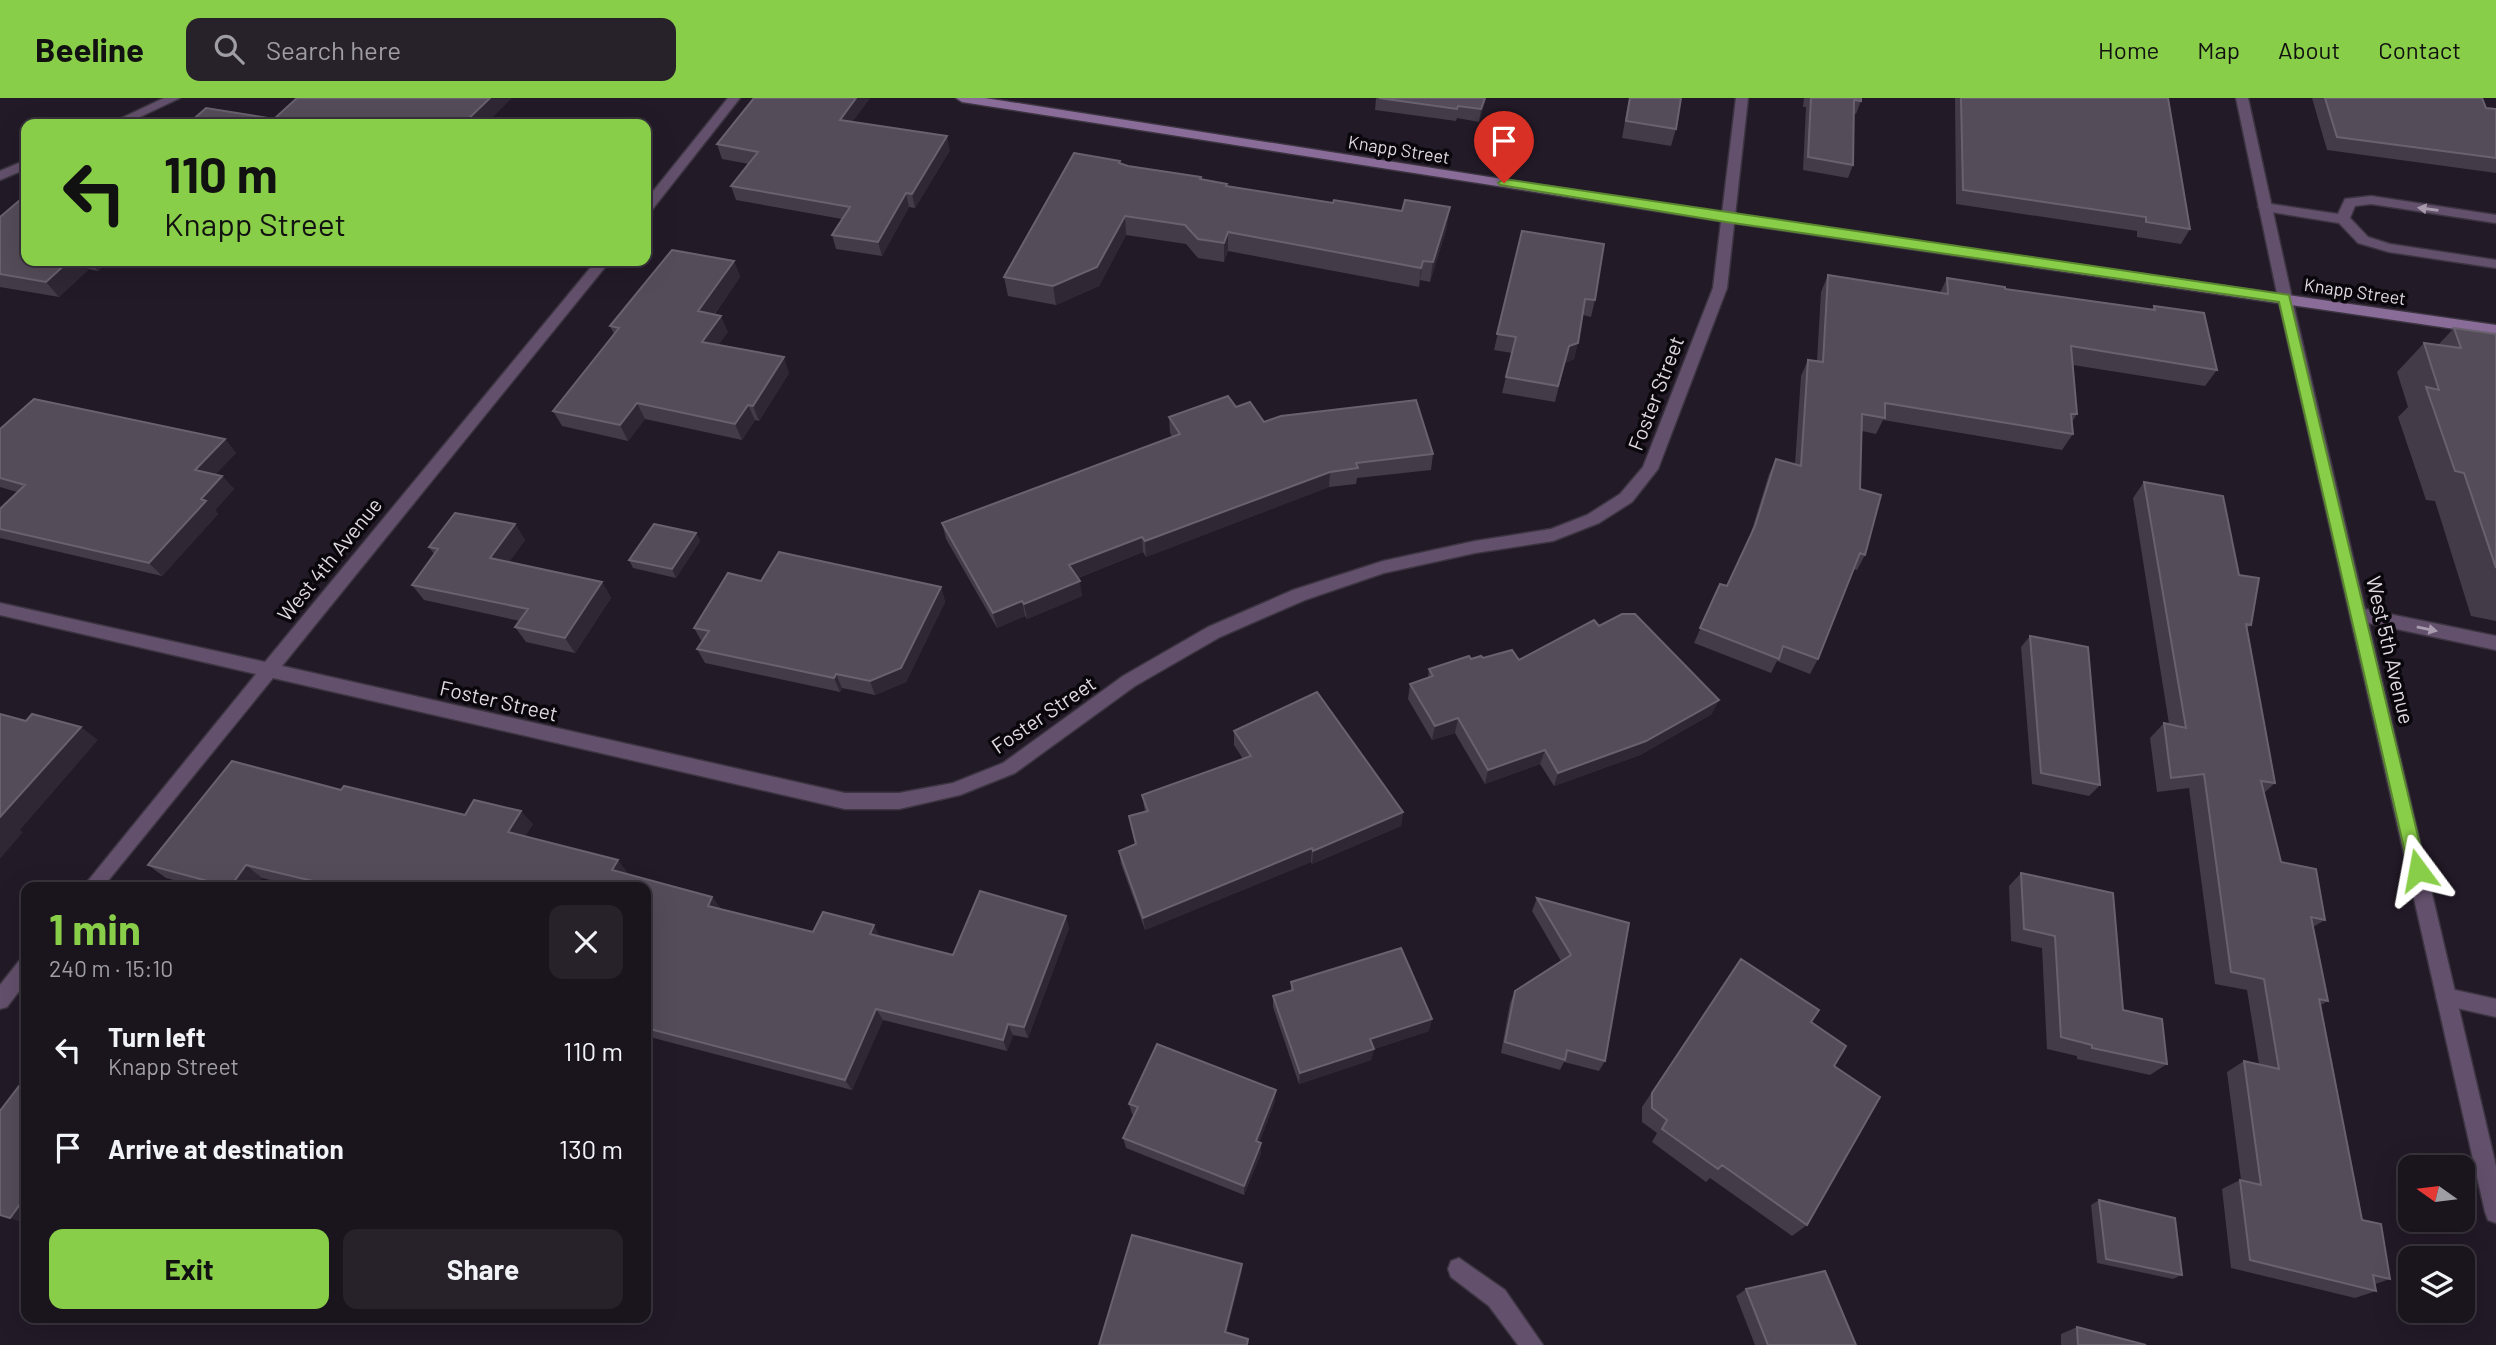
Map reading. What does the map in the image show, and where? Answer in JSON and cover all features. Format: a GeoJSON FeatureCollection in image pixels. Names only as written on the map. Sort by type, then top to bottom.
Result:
{"type":"FeatureCollection","features":[{"type":"Feature","properties":{"kind":"street"},"geometry":{"type":"LineString","coordinates":[[127,119],[174,98]]}},
{"type":"Feature","properties":{"kind":"street"},"geometry":{"type":"LineString","coordinates":[[651,202],[734,98]]}},
{"type":"Feature","properties":{"kind":"street","name":"Knapp Street"},"geometry":{"type":"LineString","coordinates":[[962,98],[1726,218],[2496,330]]}},
{"type":"Feature","properties":{"kind":"street","name":"Foster Street"},"geometry":{"type":"LineString","coordinates":[[0,609],[845,801],[899,801],[954,790],[1009,768],[1129,681],[1214,632],[1287,600],[1382,568],[1475,547],[1553,535],[1593,519],[1626,498],[1650,469],[1720,288],[1742,98]]}},
{"type":"Feature","properties":{"kind":"street","name":"West 5th Avenue"},"geometry":{"type":"LineString","coordinates":[[2242,98],[2285,298],[2496,1212]]}},
{"type":"Feature","properties":{"kind":"street"},"geometry":{"type":"LineString","coordinates":[[0,176],[21,166]]}},
{"type":"Feature","properties":{"kind":"street"},"geometry":{"type":"LineString","coordinates":[[2343,219],[2350,202],[2371,200],[2496,219]]}},
{"type":"Feature","properties":{"kind":"street"},"geometry":{"type":"LineString","coordinates":[[2265,207],[2343,219],[2363,240],[2389,248],[2496,264]]}},
{"type":"Feature","properties":{"kind":"street","name":"West 4th Avenue"},"geometry":{"type":"LineString","coordinates":[[96,882],[599,266]]}},
{"type":"Feature","properties":{"kind":"street"},"geometry":{"type":"LineString","coordinates":[[2360,615],[2496,643]]}},
{"type":"Feature","properties":{"kind":"street"},"geometry":{"type":"LineString","coordinates":[[0,1000],[21,973]]}},
{"type":"Feature","properties":{"kind":"street"},"geometry":{"type":"LineString","coordinates":[[2446,997],[2496,1008]]}},
{"type":"Feature","properties":{"kind":"street"},"geometry":{"type":"LineString","coordinates":[[1459,1269],[1497,1298],[1532,1345]]}},
{"type":"Feature","properties":{"kind":"building"},"geometry":{"type":"Polygon","coordinates":[[[297,98],[490,98],[468,119],[274,119],[297,98]]]}},
{"type":"Feature","properties":{"kind":"building"},"geometry":{"type":"Polygon","coordinates":[[[754,98],[856,98],[840,120],[947,136],[912,194],[906,193],[878,242],[832,235],[850,207],[731,186],[758,152],[717,144],[754,98]]]}},
{"type":"Feature","properties":{"kind":"building"},"geometry":{"type":"Polygon","coordinates":[[[1379,98],[1485,98],[1481,109],[1458,106],[1457,109],[1379,98]]]}},
{"type":"Feature","properties":{"kind":"building"},"geometry":{"type":"Polygon","coordinates":[[[1630,98],[1681,98],[1676,129],[1626,121],[1630,98]]]}},
{"type":"Feature","properties":{"kind":"building"},"geometry":{"type":"Polygon","coordinates":[[[1811,98],[1861,98],[1861,101],[1854,100],[1853,165],[1808,157],[1811,98]]]}},
{"type":"Feature","properties":{"kind":"building"},"geometry":{"type":"Polygon","coordinates":[[[1961,98],[2168,98],[2190,229],[2146,222],[2146,217],[1963,190],[1961,98]]]}},
{"type":"Feature","properties":{"kind":"building"},"geometry":{"type":"Polygon","coordinates":[[[2325,98],[2482,98],[2486,108],[2496,109],[2496,158],[2337,137],[2325,98]]]}},
{"type":"Feature","properties":{"kind":"building"},"geometry":{"type":"Polygon","coordinates":[[[206,108],[274,119],[194,119],[206,108]]]}},
{"type":"Feature","properties":{"kind":"building"},"geometry":{"type":"Polygon","coordinates":[[[1074,153],[1120,161],[1119,163],[1128,166],[1201,177],[1200,179],[1227,184],[1226,186],[1333,203],[1334,200],[1402,211],[1405,200],[1450,207],[1433,262],[1423,261],[1421,268],[1228,232],[1224,243],[1198,239],[1185,225],[1125,216],[1097,267],[1053,286],[1004,277],[1074,153]]]}},
{"type":"Feature","properties":{"kind":"building"},"geometry":{"type":"Polygon","coordinates":[[[21,199],[21,266],[64,266],[46,282],[0,274],[0,217],[21,199]]]}},
{"type":"Feature","properties":{"kind":"building"},"geometry":{"type":"Polygon","coordinates":[[[1522,231],[1604,244],[1595,300],[1585,299],[1578,343],[1569,346],[1558,386],[1506,377],[1516,337],[1497,334],[1522,231]]]}},
{"type":"Feature","properties":{"kind":"building"},"geometry":{"type":"Polygon","coordinates":[[[672,250],[734,261],[698,311],[721,316],[702,342],[784,357],[753,406],[748,405],[735,424],[637,403],[620,425],[553,411],[619,328],[610,326],[672,250]]]}},
{"type":"Feature","properties":{"kind":"building"},"geometry":{"type":"Polygon","coordinates":[[[1828,275],[1948,294],[1947,278],[2155,310],[2154,306],[2204,313],[2217,370],[2071,346],[2077,414],[2071,414],[2073,434],[1885,403],[1885,418],[1862,414],[1860,489],[1881,495],[1865,555],[1860,553],[1818,659],[1783,646],[1779,659],[1700,628],[1720,584],[1727,586],[1755,526],[1776,459],[1801,466],[1808,360],[1823,362],[1828,275]]]}},
{"type":"Feature","properties":{"kind":"building"},"geometry":{"type":"Polygon","coordinates":[[[2454,328],[2496,334],[2496,568],[2464,473],[2455,471],[2426,387],[2439,390],[2424,343],[2461,348],[2454,328]]]}},
{"type":"Feature","properties":{"kind":"building"},"geometry":{"type":"Polygon","coordinates":[[[1228,396],[1236,407],[1250,402],[1264,422],[1281,416],[1416,400],[1433,454],[1356,463],[1358,468],[1330,472],[1145,541],[1142,537],[1069,565],[1080,581],[1024,604],[1022,601],[993,613],[942,523],[1180,434],[1169,417],[1228,396]]]}},
{"type":"Feature","properties":{"kind":"building"},"geometry":{"type":"Polygon","coordinates":[[[34,399],[225,439],[195,470],[222,476],[201,499],[206,501],[149,563],[0,529],[0,509],[25,485],[0,478],[0,429],[34,399]]]}},
{"type":"Feature","properties":{"kind":"building"},"geometry":{"type":"Polygon","coordinates":[[[2144,482],[2223,496],[2239,575],[2259,578],[2251,625],[2246,624],[2275,783],[2261,781],[2281,862],[2316,869],[2325,920],[2311,917],[2328,1001],[2319,999],[2362,1220],[2381,1224],[2390,1279],[2373,1275],[2376,1291],[2250,1260],[2240,1180],[2261,1185],[2244,1061],[2279,1069],[2264,979],[2231,972],[2204,774],[2171,778],[2164,723],[2186,728],[2144,482]]]}},
{"type":"Feature","properties":{"kind":"building"},"geometry":{"type":"Polygon","coordinates":[[[455,513],[515,524],[490,558],[602,582],[565,638],[515,627],[528,609],[412,585],[438,549],[429,547],[455,513]]]}},
{"type":"Feature","properties":{"kind":"building"},"geometry":{"type":"Polygon","coordinates":[[[654,524],[696,533],[672,569],[629,560],[654,524]]]}},
{"type":"Feature","properties":{"kind":"building"},"geometry":{"type":"Polygon","coordinates":[[[779,552],[941,587],[901,668],[870,681],[836,674],[834,678],[697,649],[709,631],[694,628],[728,573],[761,581],[779,552]]]}},
{"type":"Feature","properties":{"kind":"building"},"geometry":{"type":"Polygon","coordinates":[[[1622,614],[1635,614],[1719,700],[1646,741],[1558,773],[1545,750],[1488,770],[1458,718],[1435,726],[1410,684],[1433,676],[1429,669],[1469,656],[1471,659],[1481,656],[1483,658],[1512,650],[1519,660],[1594,620],[1599,626],[1622,614]]]}},
{"type":"Feature","properties":{"kind":"building"},"geometry":{"type":"Polygon","coordinates":[[[2030,636],[2088,647],[2100,785],[2041,773],[2030,636]]]}},
{"type":"Feature","properties":{"kind":"building"},"geometry":{"type":"Polygon","coordinates":[[[1317,692],[1403,812],[1313,851],[1312,848],[1143,918],[1119,851],[1136,844],[1129,816],[1148,811],[1142,795],[1251,756],[1234,731],[1317,692]]]}},
{"type":"Feature","properties":{"kind":"building"},"geometry":{"type":"Polygon","coordinates":[[[0,714],[26,721],[32,714],[81,727],[0,817],[0,714]]]}},
{"type":"Feature","properties":{"kind":"building"},"geometry":{"type":"Polygon","coordinates":[[[232,761],[341,790],[344,786],[465,815],[474,800],[521,811],[508,832],[618,860],[612,870],[712,897],[708,906],[813,932],[823,912],[874,925],[870,934],[953,955],[980,891],[1066,916],[1024,1027],[1008,1024],[1003,1040],[876,1009],[845,1080],[651,1029],[651,882],[317,882],[246,865],[234,882],[211,882],[148,865],[232,761]]]}},
{"type":"Feature","properties":{"kind":"building"},"geometry":{"type":"Polygon","coordinates":[[[2021,873],[2113,893],[2123,1010],[2162,1019],[2167,1064],[2092,1048],[2092,1045],[2061,1037],[2055,936],[2024,929],[2021,873]]]}},
{"type":"Feature","properties":{"kind":"building"},"geometry":{"type":"Polygon","coordinates":[[[1537,898],[1629,923],[1605,1061],[1567,1050],[1565,1060],[1505,1042],[1515,991],[1571,955],[1537,898]]]}},
{"type":"Feature","properties":{"kind":"building"},"geometry":{"type":"Polygon","coordinates":[[[1401,948],[1432,1019],[1370,1039],[1374,1049],[1300,1073],[1273,996],[1293,990],[1291,982],[1401,948]]]}},
{"type":"Feature","properties":{"kind":"building"},"geometry":{"type":"Polygon","coordinates":[[[1741,959],[1819,1010],[1811,1022],[1846,1046],[1834,1066],[1880,1097],[1807,1225],[1722,1165],[1718,1169],[1662,1129],[1667,1120],[1652,1108],[1652,1093],[1741,959]]]}},
{"type":"Feature","properties":{"kind":"building"},"geometry":{"type":"Polygon","coordinates":[[[1157,1044],[1276,1090],[1256,1141],[1261,1143],[1244,1186],[1123,1138],[1138,1107],[1129,1104],[1157,1044]]]}},
{"type":"Feature","properties":{"kind":"building"},"geometry":{"type":"Polygon","coordinates":[[[21,1084],[21,1203],[10,1218],[0,1215],[0,1111],[21,1084]]]}},
{"type":"Feature","properties":{"kind":"building"},"geometry":{"type":"Polygon","coordinates":[[[2099,1200],[2175,1218],[2182,1275],[2106,1259],[2099,1200]]]}},
{"type":"Feature","properties":{"kind":"building"},"geometry":{"type":"Polygon","coordinates":[[[1132,1235],[1242,1264],[1225,1332],[1248,1339],[1247,1345],[1099,1345],[1132,1235]]]}},
{"type":"Feature","properties":{"kind":"building"},"geometry":{"type":"Polygon","coordinates":[[[1825,1271],[1856,1345],[1768,1345],[1746,1289],[1825,1271]]]}},
{"type":"Feature","properties":{"kind":"building"},"geometry":{"type":"Polygon","coordinates":[[[2077,1327],[2146,1345],[2078,1345],[2077,1327]]]}},
{"type":"Feature","properties":{"kind":"route"},"geometry":{"type":"LineString","coordinates":[[1504,183],[1726,218],[2285,298],[2418,870]]}}]}
